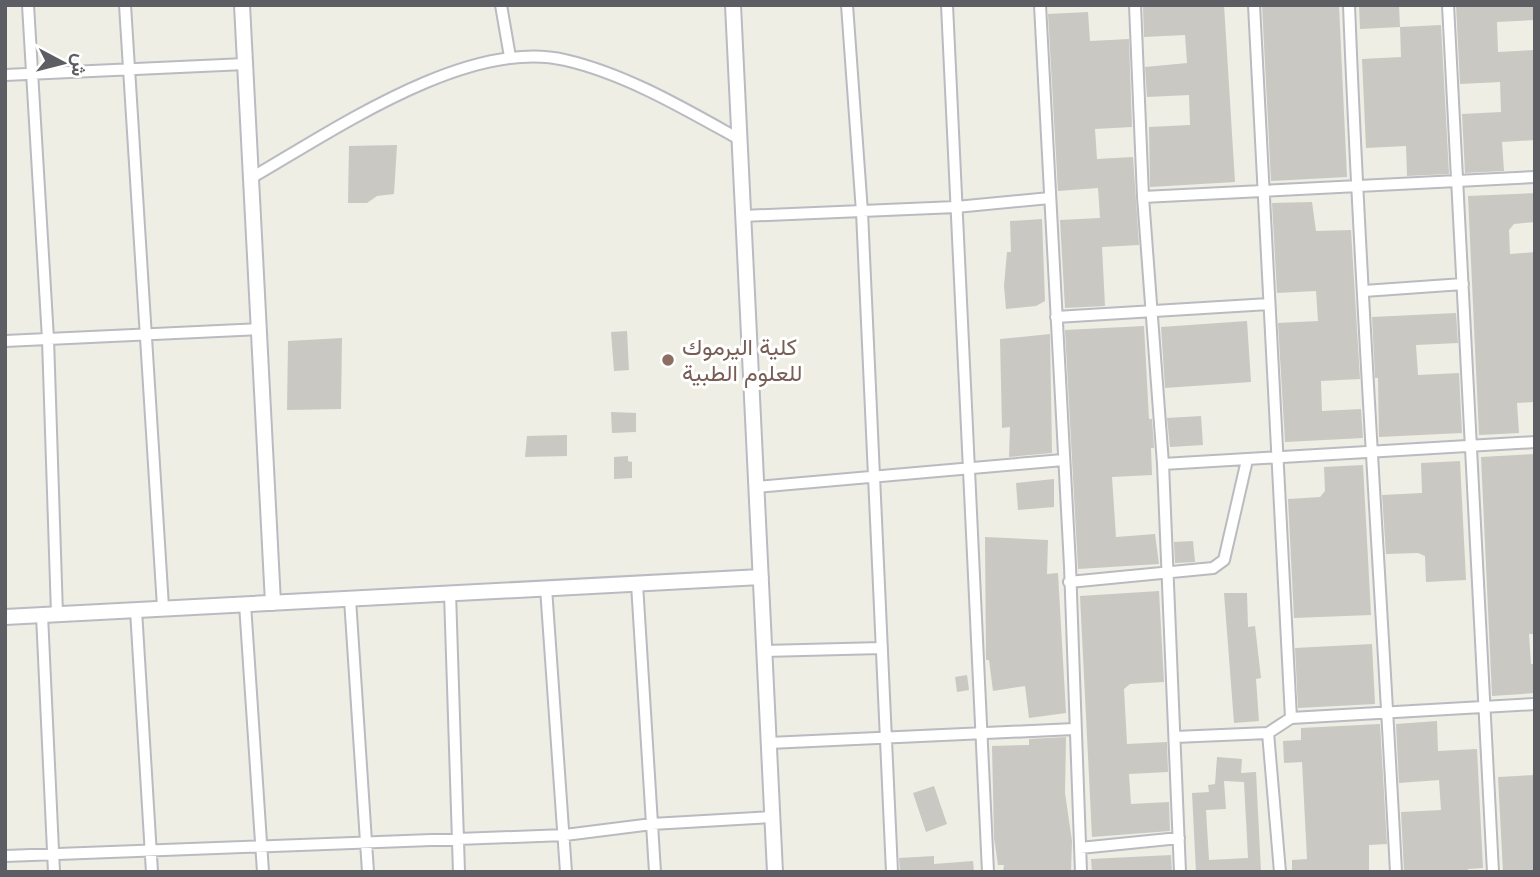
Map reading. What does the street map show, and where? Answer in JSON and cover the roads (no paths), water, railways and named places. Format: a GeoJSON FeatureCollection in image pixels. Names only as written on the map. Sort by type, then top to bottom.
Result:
{"type":"FeatureCollection","features":[{"type":"Feature","properties":{"kind":"street"},"geometry":{"type":"LineString","coordinates":[[29,5],[48,339],[57,614]]}},
{"type":"Feature","properties":{"kind":"street"},"geometry":{"type":"LineString","coordinates":[[125,5],[163,607]]}},
{"type":"Feature","properties":{"kind":"street"},"geometry":{"type":"LineString","coordinates":[[242,5],[273,603]]}},
{"type":"Feature","properties":{"kind":"street"},"geometry":{"type":"LineString","coordinates":[[501,5],[510,57]]}},
{"type":"Feature","properties":{"kind":"street"},"geometry":{"type":"LineString","coordinates":[[733,5],[775,872]]}},
{"type":"Feature","properties":{"kind":"street"},"geometry":{"type":"LineString","coordinates":[[847,5],[862,212],[892,872]]}},
{"type":"Feature","properties":{"kind":"street"},"geometry":{"type":"LineString","coordinates":[[947,5],[988,872]]}},
{"type":"Feature","properties":{"kind":"street"},"geometry":{"type":"LineString","coordinates":[[1040,5],[1081,872]]}},
{"type":"Feature","properties":{"kind":"street"},"geometry":{"type":"LineString","coordinates":[[1135,5],[1143,197],[1163,464],[1180,872]]}},
{"type":"Feature","properties":{"kind":"street"},"geometry":{"type":"LineString","coordinates":[[1254,5],[1291,719]]}},
{"type":"Feature","properties":{"kind":"street"},"geometry":{"type":"LineString","coordinates":[[1349,5],[1356,188],[1374,451],[1396,872]]}},
{"type":"Feature","properties":{"kind":"street"},"geometry":{"type":"LineString","coordinates":[[1448,5],[1493,872]]}},
{"type":"Feature","properties":{"kind":"street"},"geometry":{"type":"LineString","coordinates":[[251,178],[390,100],[434,79],[465,66],[510,57],[564,60],[600,72],[671,102],[739,139]]}},
{"type":"Feature","properties":{"kind":"street"},"geometry":{"type":"LineString","coordinates":[[5,75],[129,67],[245,64]]}},
{"type":"Feature","properties":{"kind":"street"},"geometry":{"type":"LineString","coordinates":[[1143,197],[1535,177]]}},
{"type":"Feature","properties":{"kind":"street"},"geometry":{"type":"LineString","coordinates":[[743,216],[956,207],[1050,198]]}},
{"type":"Feature","properties":{"kind":"street"},"geometry":{"type":"LineString","coordinates":[[1364,291],[1463,284]]}},
{"type":"Feature","properties":{"kind":"street"},"geometry":{"type":"LineString","coordinates":[[1056,317],[1152,309],[1269,304]]}},
{"type":"Feature","properties":{"kind":"street"},"geometry":{"type":"LineString","coordinates":[[5,341],[259,329]]}},
{"type":"Feature","properties":{"kind":"street"},"geometry":{"type":"LineString","coordinates":[[1163,464],[1535,442]]}},
{"type":"Feature","properties":{"kind":"street"},"geometry":{"type":"LineString","coordinates":[[756,488],[1063,460]]}},
{"type":"Feature","properties":{"kind":"street"},"geometry":{"type":"LineString","coordinates":[[1069,582],[1213,568],[1224,560],[1247,460]]}},
{"type":"Feature","properties":{"kind":"street"},"geometry":{"type":"LineString","coordinates":[[5,617],[761,577]]}},
{"type":"Feature","properties":{"kind":"street"},"geometry":{"type":"LineString","coordinates":[[637,584],[655,872]]}},
{"type":"Feature","properties":{"kind":"street"},"geometry":{"type":"LineString","coordinates":[[546,588],[566,872]]}},
{"type":"Feature","properties":{"kind":"street"},"geometry":{"type":"LineString","coordinates":[[450,593],[459,872]]}},
{"type":"Feature","properties":{"kind":"street"},"geometry":{"type":"LineString","coordinates":[[350,598],[368,872]]}},
{"type":"Feature","properties":{"kind":"street"},"geometry":{"type":"LineString","coordinates":[[245,604],[263,872]]}},
{"type":"Feature","properties":{"kind":"street"},"geometry":{"type":"LineString","coordinates":[[136,610],[152,872]]}},
{"type":"Feature","properties":{"kind":"street"},"geometry":{"type":"LineString","coordinates":[[42,615],[54,872]]}},
{"type":"Feature","properties":{"kind":"street"},"geometry":{"type":"LineString","coordinates":[[764,651],[882,648]]}},
{"type":"Feature","properties":{"kind":"street"},"geometry":{"type":"LineString","coordinates":[[1175,737],[1268,733],[1291,719],[1535,704]]}},
{"type":"Feature","properties":{"kind":"street"},"geometry":{"type":"LineString","coordinates":[[769,743],[1074,729]]}},
{"type":"Feature","properties":{"kind":"street"},"geometry":{"type":"LineString","coordinates":[[1268,733],[1280,872]]}},
{"type":"Feature","properties":{"kind":"street"},"geometry":{"type":"LineString","coordinates":[[5,856],[565,835],[652,824],[772,817]]}},
{"type":"Feature","properties":{"kind":"street"},"geometry":{"type":"LineString","coordinates":[[1080,848],[1179,838]]}},
{"type":"Feature","properties":{"kind":"place","name":"كلية اليرموك للعلوم الطبية"},"geometry":{"type":"Point","coordinates":[668,360]}}]}
